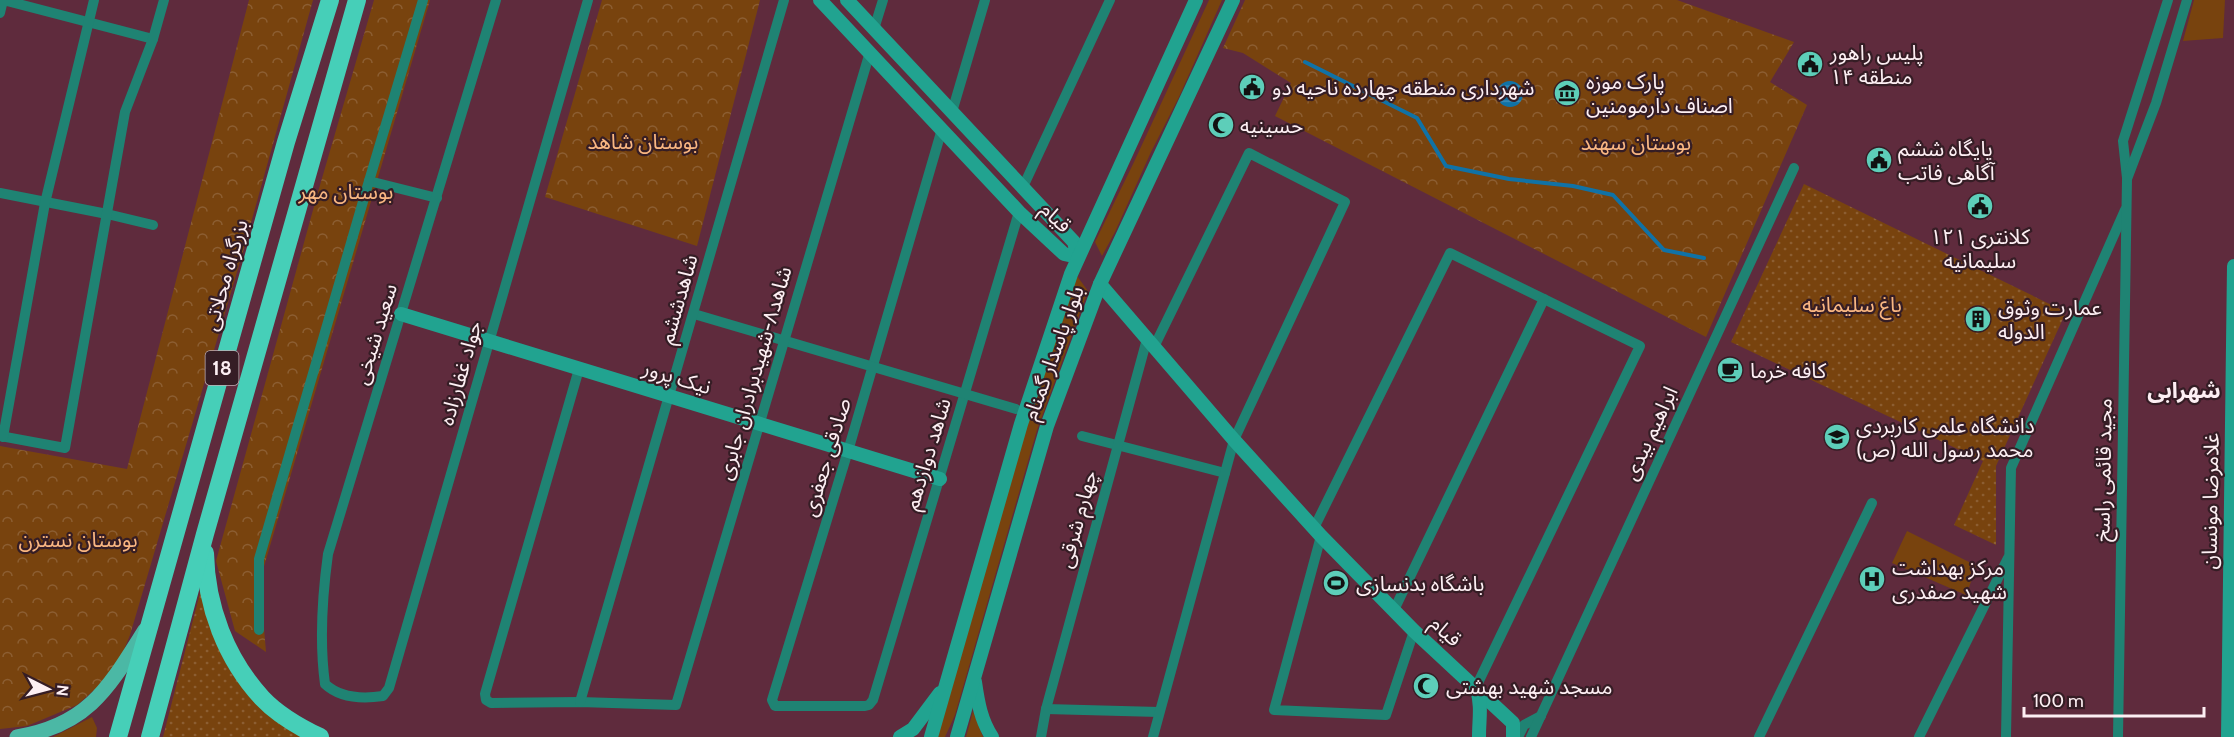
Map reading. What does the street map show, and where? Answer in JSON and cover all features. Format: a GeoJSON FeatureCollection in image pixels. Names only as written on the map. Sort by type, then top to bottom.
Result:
{"type":"FeatureCollection","features":[{"type":"Feature","properties":{"kind":"highway","name":"بزرگراه محلاتی"},"geometry":{"type":"LineString","coordinates":[[118,737],[286,142],[330,0]]}},
{"type":"Feature","properties":{"kind":"highway"},"geometry":{"type":"LineString","coordinates":[[341,0],[345,2],[347,0]]}},
{"type":"Feature","properties":{"kind":"highway","name":"18"},"geometry":{"type":"LineString","coordinates":[[150,737],[205,534],[357,0]]}},
{"type":"Feature","properties":{"kind":"highway"},"geometry":{"type":"LineString","coordinates":[[310,67],[322,58],[330,61],[335,75]]}},
{"type":"Feature","properties":{"kind":"highway"},"geometry":{"type":"LineString","coordinates":[[205,534],[205,569],[214,615],[226,646],[263,699],[284,716],[320,737]]}},
{"type":"Feature","properties":{"kind":"main road"},"geometry":{"type":"LineString","coordinates":[[17,737],[40,733],[76,716],[103,693],[150,622]]}},
{"type":"Feature","properties":{"kind":"street"},"geometry":{"type":"LineString","coordinates":[[0,13],[3,0],[153,39]]}},
{"type":"Feature","properties":{"kind":"street"},"geometry":{"type":"LineString","coordinates":[[94,0],[45,203],[1,436],[65,448],[125,112],[153,39],[164,0]]}},
{"type":"Feature","properties":{"kind":"street"},"geometry":{"type":"LineString","coordinates":[[259,630],[260,559],[423,0]]}},
{"type":"Feature","properties":{"kind":"street","name":"سعید شیخی"},"geometry":{"type":"LineString","coordinates":[[325,684],[321,631],[328,554],[496,0]]}},
{"type":"Feature","properties":{"kind":"street","name":"جواد غفارزاده"},"geometry":{"type":"LineString","coordinates":[[325,684],[333,691],[361,697],[383,696],[389,688],[588,0]]}},
{"type":"Feature","properties":{"kind":"street","name":"شاهدششم"},"geometry":{"type":"LineString","coordinates":[[580,702],[784,0]]}},
{"type":"Feature","properties":{"kind":"street","name":"شاهدششم"},"geometry":{"type":"LineString","coordinates":[[772,44],[791,0]]}},
{"type":"Feature","properties":{"kind":"street","name":"قیام"},"geometry":{"type":"LineString","coordinates":[[820,0],[1019,212],[1064,254],[1078,257],[1074,242],[847,0]]}},
{"type":"Feature","properties":{"kind":"street"},"geometry":{"type":"LineString","coordinates":[[874,29],[883,0]]}},
{"type":"Feature","properties":{"kind":"street"},"geometry":{"type":"LineString","coordinates":[[952,112],[985,0]]}},
{"type":"Feature","properties":{"kind":"street"},"geometry":{"type":"LineString","coordinates":[[1023,187],[1110,0]]}},
{"type":"Feature","properties":{"kind":"street","name":"بلوار پاسدار گمنام"},"geometry":{"type":"LineString","coordinates":[[931,737],[1021,424],[1048,339],[1078,257],[1196,0]]}},
{"type":"Feature","properties":{"kind":"street","name":"بلوار پاسدار گمنام"},"geometry":{"type":"LineString","coordinates":[[957,737],[1047,426],[1100,284],[1233,0]]}},
{"type":"Feature","properties":{"kind":"street"},"geometry":{"type":"LineString","coordinates":[[2127,179],[2123,141],[2168,0]]}},
{"type":"Feature","properties":{"kind":"street"},"geometry":{"type":"LineString","coordinates":[[2127,179],[2152,112],[2187,0]]}},
{"type":"Feature","properties":{"kind":"street","name":"شاهد۸-شهیدبرادران جابری"},"geometry":{"type":"LineString","coordinates":[[580,702],[676,705],[870,52]]}},
{"type":"Feature","properties":{"kind":"street","name":"صادقی جعفری"},"geometry":{"type":"LineString","coordinates":[[869,705],[779,707],[775,706],[772,700],[942,129]]}},
{"type":"Feature","properties":{"kind":"street","name":"چهارم شرقی"},"geometry":{"type":"LineString","coordinates":[[1041,737],[1046,709],[1117,445],[1151,343],[1249,153],[1345,201],[1234,440]]}},
{"type":"Feature","properties":{"kind":"street","name":"ابراهیم بیدی"},"geometry":{"type":"LineString","coordinates":[[1531,737],[1794,168]]}},
{"type":"Feature","properties":{"kind":"street","name":"مجید قائمی راسخ"},"geometry":{"type":"LineString","coordinates":[[2118,737],[2127,179]]}},
{"type":"Feature","properties":{"kind":"street"},"geometry":{"type":"LineString","coordinates":[[369,181],[436,198]]}},
{"type":"Feature","properties":{"kind":"street"},"geometry":{"type":"LineString","coordinates":[[0,194],[153,225]]}},
{"type":"Feature","properties":{"kind":"street"},"geometry":{"type":"LineString","coordinates":[[2006,737],[2011,468],[2127,205]]}},
{"type":"Feature","properties":{"kind":"street","name":"شاهد دوازدهم"},"geometry":{"type":"LineString","coordinates":[[869,705],[873,700],[1019,212]]}},
{"type":"Feature","properties":{"kind":"street"},"geometry":{"type":"LineString","coordinates":[[1414,631],[1386,715],[1274,710],[1317,532],[1450,253],[1640,346],[1476,687],[1482,708],[1479,737]]}},
{"type":"Feature","properties":{"kind":"street","name":"غلامرضا مونسان"},"geometry":{"type":"LineString","coordinates":[[2228,737],[2234,266]]}},
{"type":"Feature","properties":{"kind":"street","name":"قیام"},"geometry":{"type":"LineString","coordinates":[[1100,284],[1234,440],[1317,532],[1414,631],[1513,723],[1513,737]]}},
{"type":"Feature","properties":{"kind":"street"},"geometry":{"type":"LineString","coordinates":[[1394,610],[1544,299]]}},
{"type":"Feature","properties":{"kind":"street","name":"نیک پرور"},"geometry":{"type":"LineString","coordinates":[[401,314],[940,479]]}},
{"type":"Feature","properties":{"kind":"street"},"geometry":{"type":"LineString","coordinates":[[694,314],[1016,409]]}},
{"type":"Feature","properties":{"kind":"street"},"geometry":{"type":"LineString","coordinates":[[579,369],[485,694],[486,700],[491,703],[580,702]]}},
{"type":"Feature","properties":{"kind":"street"},"geometry":{"type":"LineString","coordinates":[[1083,436],[1225,473]]}},
{"type":"Feature","properties":{"kind":"street"},"geometry":{"type":"LineString","coordinates":[[1154,737],[1234,440]]}},
{"type":"Feature","properties":{"kind":"street"},"geometry":{"type":"LineString","coordinates":[[1759,737],[1872,503]]}},
{"type":"Feature","properties":{"kind":"street"},"geometry":{"type":"LineString","coordinates":[[1919,737],[2009,555]]}},
{"type":"Feature","properties":{"kind":"street"},"geometry":{"type":"LineString","coordinates":[[975,677],[979,709],[992,737]]}},
{"type":"Feature","properties":{"kind":"street"},"geometry":{"type":"LineString","coordinates":[[900,737],[913,729],[945,687]]}},
{"type":"Feature","properties":{"kind":"street"},"geometry":{"type":"LineString","coordinates":[[1046,709],[1159,712]]}},
{"type":"Feature","properties":{"kind":"street"},"geometry":{"type":"LineString","coordinates":[[1518,737],[1524,724],[1541,716]]}},
{"type":"Feature","properties":{"kind":"green space","name":"بوستان نسترن"},"geometry":{"type":"Polygon","coordinates":[[[249,0],[313,0],[242,255],[130,635],[118,664],[102,683],[77,705],[27,726],[0,729],[0,446],[127,469],[249,0]]]}},
{"type":"Feature","properties":{"kind":"green space","name":"بوستان مهر"},"geometry":{"type":"Polygon","coordinates":[[[374,0],[430,0],[260,580],[266,652],[235,631],[216,561],[318,192],[374,0]]]}},
{"type":"Feature","properties":{"kind":"green space","name":"بوستان شاهد"},"geometry":{"type":"Polygon","coordinates":[[[602,0],[760,0],[697,246],[545,197],[602,0]]]}},
{"type":"Feature","properties":{"kind":"green space"},"geometry":{"type":"Polygon","coordinates":[[[1209,0],[1222,0],[1179,97],[1102,256],[1095,242],[1209,0]]]}},
{"type":"Feature","properties":{"kind":"green space","name":"بوستان سهند"},"geometry":{"type":"Polygon","coordinates":[[[1245,0],[1677,0],[1794,42],[1770,82],[1807,105],[1706,337],[1275,116],[1291,83],[1243,53],[1223,48],[1245,0]]]}},
{"type":"Feature","properties":{"kind":"green space"},"geometry":{"type":"Polygon","coordinates":[[[2194,0],[2225,0],[2223,38],[2183,41],[2194,0]]]}},
{"type":"Feature","properties":{"kind":"green space","name":"باغ سلیمانیه"},"geometry":{"type":"Polygon","coordinates":[[[1804,184],[2066,312],[1996,466],[1996,545],[1954,525],[1983,461],[1731,342],[1804,184]]]}},
{"type":"Feature","properties":{"kind":"green space"},"geometry":{"type":"Polygon","coordinates":[[[1077,276],[1088,291],[1037,430],[955,715],[945,737],[937,737],[1026,427],[1077,276]]]}},
{"type":"Feature","properties":{"kind":"green space"},"geometry":{"type":"Polygon","coordinates":[[[1907,531],[1977,566],[1966,595],[1892,563],[1907,531]]]}},
{"type":"Feature","properties":{"kind":"green space"},"geometry":{"type":"Polygon","coordinates":[[[201,589],[215,639],[237,680],[257,701],[302,737],[163,737],[201,589]]]}},
{"type":"Feature","properties":{"kind":"green space"},"geometry":{"type":"Polygon","coordinates":[[[973,711],[983,737],[966,737],[973,711]]]}},
{"type":"Feature","properties":{"kind":"green space"},"geometry":{"type":"Polygon","coordinates":[[[92,717],[97,728],[96,737],[53,737],[92,717]]]}},
{"type":"Feature","properties":{"kind":"water"},"geometry":{"type":"Polygon","coordinates":[[[1510,81],[1519,85],[1523,94],[1519,103],[1510,107],[1501,103],[1497,94],[1501,85],[1510,81]]]}},
{"type":"Feature","properties":{"kind":"waterway"},"geometry":{"type":"LineString","coordinates":[[1305,62],[1417,118],[1446,166],[1509,179],[1573,186],[1613,195],[1664,250],[1704,258]]}},
{"type":"Feature","properties":{"kind":"place","name":"پلیس راهور منطقه ۱۴"},"geometry":{"type":"Point","coordinates":[1810,64]}},
{"type":"Feature","properties":{"kind":"place","name":"شهرداری منطقه چهارده ناحیه دو"},"geometry":{"type":"Point","coordinates":[1252,87]}},
{"type":"Feature","properties":{"kind":"place","name":"پارک موزه اصناف دارمومنین"},"geometry":{"type":"Point","coordinates":[1567,93]}},
{"type":"Feature","properties":{"kind":"place","name":"حسینیه"},"geometry":{"type":"Point","coordinates":[1221,125]}},
{"type":"Feature","properties":{"kind":"place","name":"پایگاه ششم آگاهی فاتب"},"geometry":{"type":"Point","coordinates":[1879,160]}},
{"type":"Feature","properties":{"kind":"place","name":"كلانتری ١٢١ سلیمانیه"},"geometry":{"type":"Point","coordinates":[1980,206]}},
{"type":"Feature","properties":{"kind":"place","name":"عمارت وثوق الدوله"},"geometry":{"type":"Point","coordinates":[1978,319]}},
{"type":"Feature","properties":{"kind":"place","name":"کافه خرما"},"geometry":{"type":"Point","coordinates":[1730,370]}},
{"type":"Feature","properties":{"kind":"place","name":"دانشگاه علمی کاربردی محمد رسول الله (ص)"},"geometry":{"type":"Point","coordinates":[1837,437]}},
{"type":"Feature","properties":{"kind":"place","name":"مرکز بهداشت شهید صفدری"},"geometry":{"type":"Point","coordinates":[1872,579]}},
{"type":"Feature","properties":{"kind":"place","name":"باشگاه بدنسازی"},"geometry":{"type":"Point","coordinates":[1336,583]}},
{"type":"Feature","properties":{"kind":"place","name":"مسجد شهید بهشتی"},"geometry":{"type":"Point","coordinates":[1426,686]}},
{"type":"Feature","properties":{"kind":"district","name":"شهرابی"},"geometry":{"type":"Point","coordinates":[2184,390]}}]}
